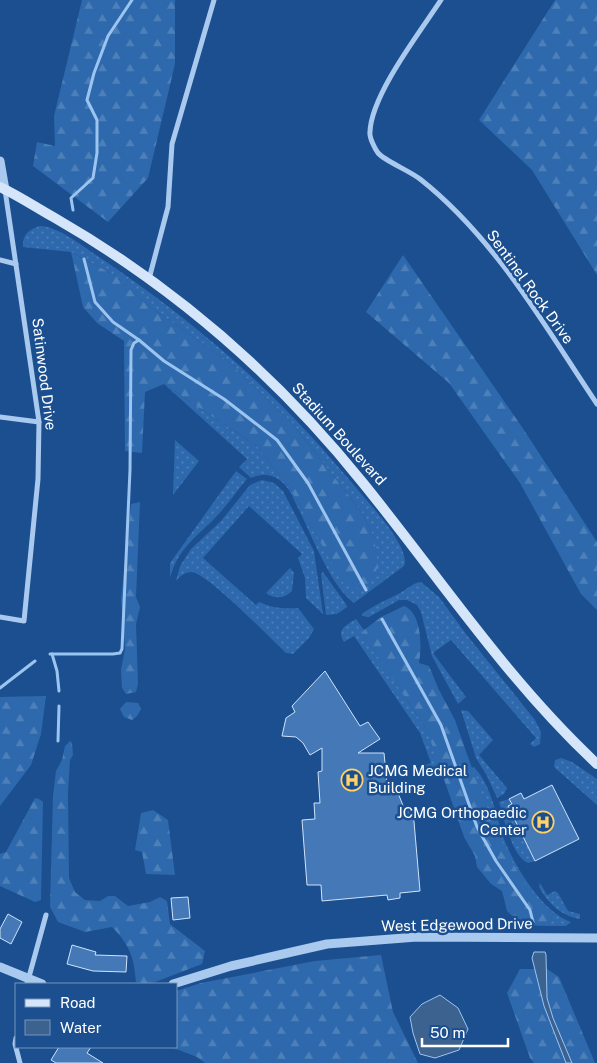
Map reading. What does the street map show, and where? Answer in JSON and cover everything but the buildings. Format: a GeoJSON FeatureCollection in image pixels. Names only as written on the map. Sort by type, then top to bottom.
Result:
{"type":"FeatureCollection","features":[{"type":"Feature","properties":{"kind":"main road","name":"Stadium Boulevard"},"geometry":{"type":"LineString","coordinates":[[3,189],[87,237],[149,279],[214,330],[266,376],[315,427],[379,503],[482,638],[545,713],[597,764]]}},
{"type":"Feature","properties":{"kind":"street"},"geometry":{"type":"LineString","coordinates":[[149,279],[168,207],[172,144],[214,0]]}},
{"type":"Feature","properties":{"kind":"street","name":"Sentinel Rock Drive"},"geometry":{"type":"LineString","coordinates":[[441,0],[385,86],[375,108],[369,134],[378,153],[418,178],[457,210],[504,267],[597,404]]}},
{"type":"Feature","properties":{"kind":"street","name":"Satinwood Drive"},"geometry":{"type":"LineString","coordinates":[[0,161],[39,422],[38,479],[24,621],[0,617]]}},
{"type":"Feature","properties":{"kind":"street"},"geometry":{"type":"LineString","coordinates":[[0,260],[16,264]]}},
{"type":"Feature","properties":{"kind":"street"},"geometry":{"type":"LineString","coordinates":[[0,417],[39,422]]}},
{"type":"Feature","properties":{"kind":"street"},"geometry":{"type":"LineString","coordinates":[[0,967],[28,981],[46,915]]}},
{"type":"Feature","properties":{"kind":"street","name":"West Edgewood Drive"},"geometry":{"type":"LineString","coordinates":[[176,983],[231,966],[327,944],[417,937],[597,938]]}},
{"type":"Feature","properties":{"kind":"street"},"geometry":{"type":"LineString","coordinates":[[16,1048],[20,1063]]}},
{"type":"Feature","properties":{"kind":"green space"},"geometry":{"type":"Polygon","coordinates":[[[82,0],[175,0],[175,64],[148,178],[108,222],[33,166],[37,142],[55,146],[54,116],[82,0]]]}},
{"type":"Feature","properties":{"kind":"green space"},"geometry":{"type":"Polygon","coordinates":[[[555,0],[597,0],[597,275],[532,170],[479,120],[555,0]]]}},
{"type":"Feature","properties":{"kind":"green space"},"geometry":{"type":"Polygon","coordinates":[[[40,226],[54,229],[69,237],[125,275],[234,360],[315,441],[383,519],[402,550],[405,559],[404,566],[354,603],[345,595],[329,572],[293,497],[285,485],[268,475],[259,475],[251,478],[239,467],[247,459],[164,384],[258,447],[289,487],[344,583],[374,538],[363,514],[292,423],[229,362],[146,304],[116,276],[71,252],[23,247],[27,233],[40,226]]]}},
{"type":"Feature","properties":{"kind":"green space"},"geometry":{"type":"Polygon","coordinates":[[[71,252],[116,276],[146,304],[229,362],[292,423],[363,514],[374,538],[378,565],[373,580],[362,589],[344,584],[289,487],[258,447],[164,384],[145,392],[142,453],[125,451],[124,341],[97,323],[83,307],[71,252]]]}},
{"type":"Feature","properties":{"kind":"green space"},"geometry":{"type":"Polygon","coordinates":[[[403,255],[522,427],[597,542],[597,610],[581,594],[520,483],[449,383],[366,312],[403,255]]]}},
{"type":"Feature","properties":{"kind":"green space"},"geometry":{"type":"Polygon","coordinates":[[[175,440],[199,461],[173,495],[175,440]]]}},
{"type":"Feature","properties":{"kind":"green space"},"geometry":{"type":"Polygon","coordinates":[[[236,471],[247,479],[218,514],[182,552],[177,559],[170,578],[170,563],[236,471]]]}},
{"type":"Feature","properties":{"kind":"green space"},"geometry":{"type":"Polygon","coordinates":[[[262,480],[274,483],[283,491],[314,551],[323,614],[306,598],[305,578],[298,558],[302,554],[249,506],[203,558],[256,605],[259,602],[278,608],[298,608],[314,629],[309,638],[293,654],[286,653],[225,595],[200,575],[192,572],[187,573],[176,581],[180,566],[191,549],[221,521],[250,485],[262,480]]]}},
{"type":"Feature","properties":{"kind":"green space"},"geometry":{"type":"Polygon","coordinates":[[[140,502],[136,597],[140,607],[136,624],[138,684],[136,692],[126,694],[122,688],[121,670],[125,649],[121,599],[131,504],[140,502]]]}},
{"type":"Feature","properties":{"kind":"green space"},"geometry":{"type":"Polygon","coordinates":[[[290,568],[294,573],[292,591],[280,597],[273,597],[266,593],[290,568]]]}},
{"type":"Feature","properties":{"kind":"green space"},"geometry":{"type":"Polygon","coordinates":[[[323,572],[347,607],[337,614],[326,615],[321,574],[323,572]]]}},
{"type":"Feature","properties":{"kind":"green space"},"geometry":{"type":"Polygon","coordinates":[[[421,582],[439,597],[535,720],[541,732],[540,744],[534,747],[530,744],[536,738],[451,640],[433,653],[466,697],[458,704],[432,656],[421,612],[417,605],[407,600],[399,600],[369,617],[362,616],[371,608],[421,582]]]}},
{"type":"Feature","properties":{"kind":"green space"},"geometry":{"type":"Polygon","coordinates":[[[404,606],[410,610],[417,623],[420,640],[419,663],[429,666],[455,720],[479,788],[506,851],[520,876],[536,897],[553,913],[549,926],[522,925],[507,911],[502,891],[491,884],[477,867],[475,856],[464,837],[427,730],[363,635],[364,630],[381,617],[404,606]]]}},
{"type":"Feature","properties":{"kind":"green space"},"geometry":{"type":"Polygon","coordinates":[[[356,619],[364,630],[364,636],[427,730],[442,770],[428,775],[421,770],[422,766],[431,763],[420,733],[354,636],[344,642],[341,634],[343,628],[356,619]]]}},
{"type":"Feature","properties":{"kind":"green space"},"geometry":{"type":"Polygon","coordinates":[[[46,696],[41,734],[31,765],[0,806],[0,697],[46,696]]]}},
{"type":"Feature","properties":{"kind":"green space"},"geometry":{"type":"Polygon","coordinates":[[[126,702],[138,703],[141,709],[132,720],[124,717],[120,709],[126,702]]]}},
{"type":"Feature","properties":{"kind":"green space"},"geometry":{"type":"Polygon","coordinates":[[[461,710],[468,711],[493,740],[479,755],[507,788],[504,794],[497,798],[476,758],[461,710]]]}},
{"type":"Feature","properties":{"kind":"green space"},"geometry":{"type":"Polygon","coordinates":[[[70,741],[72,743],[73,755],[70,760],[68,793],[69,878],[75,892],[85,900],[100,901],[108,896],[115,896],[128,906],[150,902],[160,897],[167,901],[170,924],[205,951],[202,964],[153,983],[136,982],[130,952],[112,927],[85,932],[58,922],[50,907],[53,796],[56,771],[62,760],[65,746],[70,741]]]}},
{"type":"Feature","properties":{"kind":"green space"},"geometry":{"type":"Polygon","coordinates":[[[561,758],[572,762],[597,779],[597,805],[554,767],[555,760],[561,758]]]}},
{"type":"Feature","properties":{"kind":"green space"},"geometry":{"type":"Polygon","coordinates":[[[474,767],[486,784],[506,844],[517,866],[541,900],[551,910],[571,922],[566,926],[549,926],[553,913],[535,897],[514,868],[471,768],[474,767]]]}},
{"type":"Feature","properties":{"kind":"green space"},"geometry":{"type":"Polygon","coordinates":[[[35,798],[43,802],[41,900],[35,902],[0,886],[0,854],[6,852],[35,798]]]}},
{"type":"Feature","properties":{"kind":"green space"},"geometry":{"type":"Polygon","coordinates":[[[509,799],[512,804],[508,806],[535,861],[528,863],[522,859],[509,836],[499,802],[509,799]]]}},
{"type":"Feature","properties":{"kind":"green space"},"geometry":{"type":"Polygon","coordinates":[[[153,810],[168,820],[175,875],[146,874],[142,852],[135,850],[141,813],[153,810]]]}},
{"type":"Feature","properties":{"kind":"green space"},"geometry":{"type":"Polygon","coordinates":[[[540,883],[547,895],[555,891],[558,893],[568,911],[580,914],[580,919],[567,915],[556,908],[539,887],[540,883]]]}},
{"type":"Feature","properties":{"kind":"green space"},"geometry":{"type":"Polygon","coordinates":[[[381,955],[393,1012],[418,1063],[205,1063],[197,1057],[174,1048],[178,1048],[178,990],[201,983],[315,961],[381,955]]]}},
{"type":"Feature","properties":{"kind":"green space"},"geometry":{"type":"Polygon","coordinates":[[[520,969],[547,969],[559,977],[595,1063],[534,1063],[530,1058],[507,993],[520,969]]]}},
{"type":"Feature","properties":{"kind":"water"},"geometry":{"type":"Polygon","coordinates":[[[534,952],[545,952],[547,998],[553,1018],[572,1063],[566,1063],[544,1006],[532,958],[534,952]]]}},
{"type":"Feature","properties":{"kind":"water"},"geometry":{"type":"Polygon","coordinates":[[[440,995],[458,1008],[468,1029],[459,1050],[435,1058],[420,1054],[410,1017],[422,1004],[440,995]]]}},
{"type":"Feature","properties":{"kind":"waterway"},"geometry":{"type":"LineString","coordinates":[[73,210],[71,198],[93,178],[97,153],[97,120],[87,100],[94,73],[108,36],[132,0]]}},
{"type":"Feature","properties":{"kind":"waterway"},"geometry":{"type":"LineString","coordinates":[[84,259],[95,302],[113,322],[164,361],[224,399],[277,440],[308,483],[366,590]]}},
{"type":"Feature","properties":{"kind":"waterway"},"geometry":{"type":"LineString","coordinates":[[50,654],[113,654],[120,653],[122,649],[130,470],[131,350],[134,343],[139,340]]}},
{"type":"Feature","properties":{"kind":"waterway"},"geometry":{"type":"LineString","coordinates":[[382,619],[441,725],[477,827],[496,861],[530,910],[533,922]]}},
{"type":"Feature","properties":{"kind":"waterway"},"geometry":{"type":"LineString","coordinates":[[52,654],[57,671],[59,691]]}},
{"type":"Feature","properties":{"kind":"waterway"},"geometry":{"type":"LineString","coordinates":[[0,688],[35,661]]}},
{"type":"Feature","properties":{"kind":"waterway"},"geometry":{"type":"LineString","coordinates":[[58,741],[59,706]]}},
{"type":"Feature","properties":{"kind":"place","name":"JCMG Medical Building"},"geometry":{"type":"Point","coordinates":[352,780]}},
{"type":"Feature","properties":{"kind":"place","name":"JCMG Orthopaedic Center"},"geometry":{"type":"Point","coordinates":[543,822]}}]}
